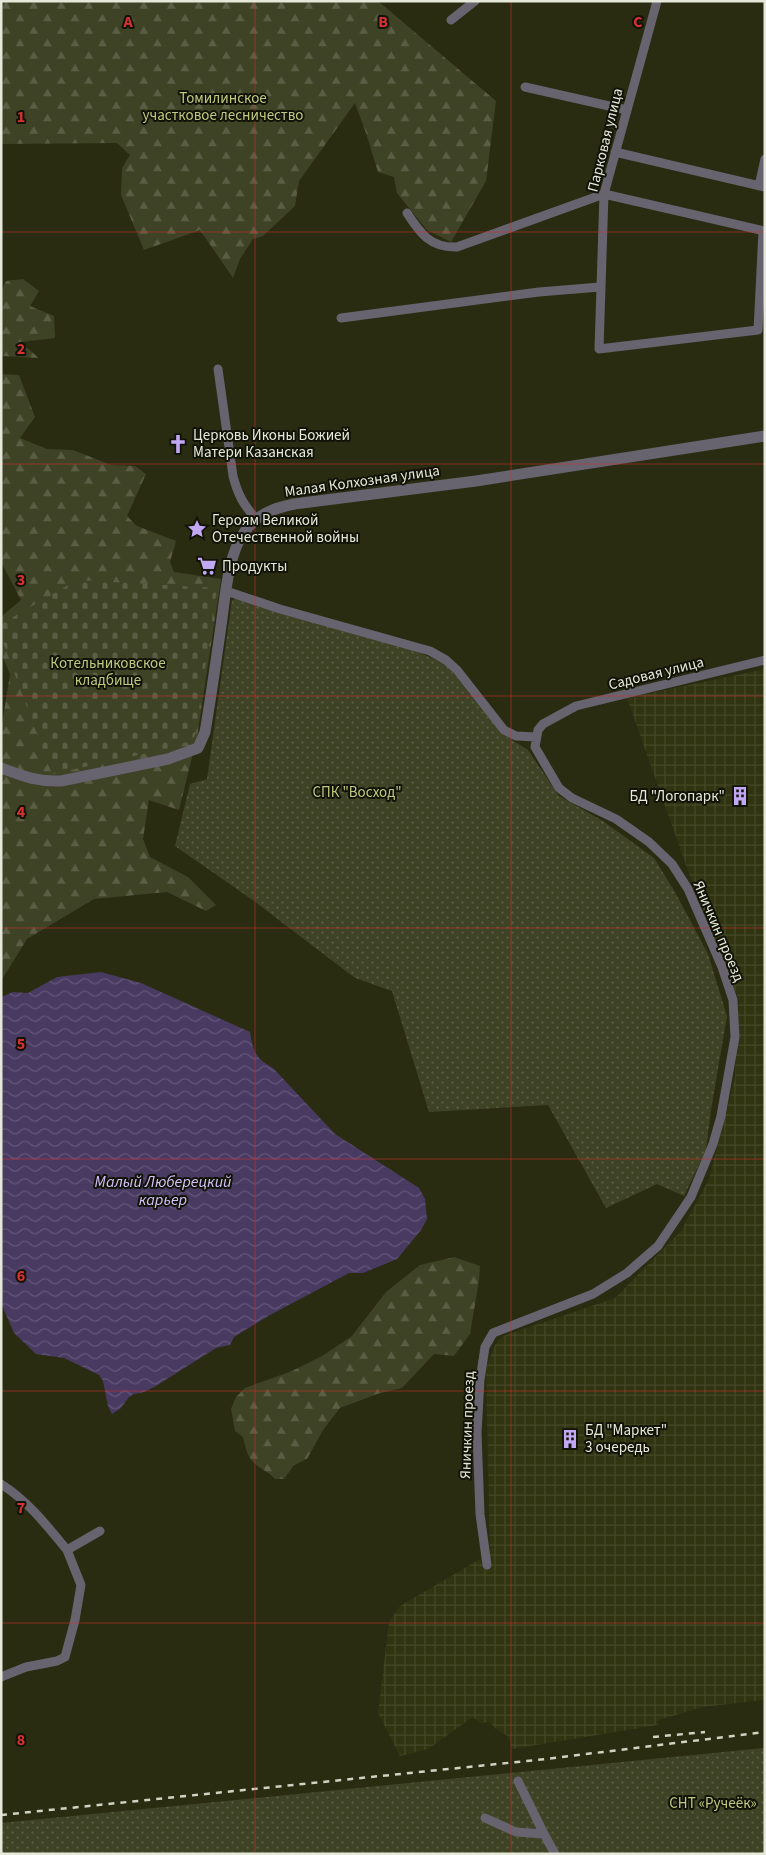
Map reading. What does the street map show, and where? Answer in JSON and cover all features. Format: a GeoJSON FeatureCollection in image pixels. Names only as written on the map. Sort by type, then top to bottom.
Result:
{"type":"FeatureCollection","features":[{"type":"Feature","properties":{"kind":"street"},"geometry":{"type":"LineString","coordinates":[[451,20],[475,1]]}},
{"type":"Feature","properties":{"kind":"street","name":"Парковая улица"},"geometry":{"type":"LineString","coordinates":[[657,1],[604,194],[598,349],[758,330],[764,231]]}},
{"type":"Feature","properties":{"kind":"street"},"geometry":{"type":"LineString","coordinates":[[525,87],[627,110]]}},
{"type":"Feature","properties":{"kind":"street"},"geometry":{"type":"LineString","coordinates":[[615,152],[762,187],[765,159]]}},
{"type":"Feature","properties":{"kind":"street"},"geometry":{"type":"LineString","coordinates":[[407,213],[426,239],[449,247],[457,247],[604,194],[764,231]]}},
{"type":"Feature","properties":{"kind":"street"},"geometry":{"type":"LineString","coordinates":[[342,318],[539,292],[600,287]]}},
{"type":"Feature","properties":{"kind":"street"},"geometry":{"type":"LineString","coordinates":[[218,369],[233,476],[241,499],[256,519]]}},
{"type":"Feature","properties":{"kind":"street","name":"Малая Колхозная улица"},"geometry":{"type":"LineString","coordinates":[[1,768],[30,779],[61,781],[168,759],[198,748],[205,732],[226,592],[235,552],[244,532],[256,519],[271,510],[294,504],[476,481],[765,436]]}},
{"type":"Feature","properties":{"kind":"street"},"geometry":{"type":"LineString","coordinates":[[226,592],[430,651],[446,660],[457,670],[504,730],[516,736],[536,737]]}},
{"type":"Feature","properties":{"kind":"street","name":"Садовая улица"},"geometry":{"type":"LineString","coordinates":[[536,737],[538,730],[543,724],[576,706],[765,660]]}},
{"type":"Feature","properties":{"kind":"street","name":"Яничкин проезд"},"geometry":{"type":"LineString","coordinates":[[487,1565],[480,1514],[477,1433],[480,1380],[485,1347],[493,1333],[593,1294],[627,1273],[658,1246],[691,1197],[713,1144],[721,1116],[735,1037],[732,1000],[722,966],[688,889],[672,864],[649,842],[616,818],[572,798],[559,788],[535,747],[536,737]]}},
{"type":"Feature","properties":{"kind":"street"},"geometry":{"type":"LineString","coordinates":[[1,1484],[11,1490],[29,1507],[68,1550],[81,1585],[76,1620],[65,1657],[57,1661],[26,1667],[1,1678]]}},
{"type":"Feature","properties":{"kind":"street"},"geometry":{"type":"LineString","coordinates":[[68,1550],[100,1532]]}},
{"type":"Feature","properties":{"kind":"street"},"geometry":{"type":"LineString","coordinates":[[518,1781],[555,1854]]}},
{"type":"Feature","properties":{"kind":"street"},"geometry":{"type":"LineString","coordinates":[[485,1818],[516,1832],[544,1834]]}},
{"type":"Feature","properties":{"kind":"shaded area"},"geometry":{"type":"Polygon","coordinates":[[[765,669],[765,1700],[703,1707],[659,1720],[658,1725],[512,1749],[508,1736],[497,1730],[489,1722],[480,1723],[473,1717],[428,1749],[400,1756],[378,1713],[389,1622],[400,1606],[480,1559],[483,1566],[490,1562],[486,1368],[495,1345],[503,1336],[615,1298],[681,1231],[709,1179],[735,1078],[739,1000],[705,919],[627,698],[765,669]]]}},
{"type":"Feature","properties":{"kind":"green space","name":"Томилинское участковое лесничество"},"geometry":{"type":"Polygon","coordinates":[[[1,1],[378,1],[496,101],[486,181],[451,242],[427,230],[397,193],[394,177],[378,172],[355,103],[299,181],[295,206],[263,236],[253,239],[240,259],[233,278],[200,230],[144,250],[121,195],[122,168],[130,155],[117,143],[1,144],[1,1]]]}},
{"type":"Feature","properties":{"kind":"green space"},"geometry":{"type":"Polygon","coordinates":[[[23,279],[39,291],[30,306],[54,316],[55,338],[20,342],[39,358],[1,356],[1,291],[6,281],[23,279]]]}},
{"type":"Feature","properties":{"kind":"green space"},"geometry":{"type":"Polygon","coordinates":[[[1,374],[19,375],[35,417],[20,438],[47,449],[73,450],[111,465],[135,466],[146,474],[127,516],[137,526],[176,541],[170,562],[174,572],[221,579],[197,737],[179,810],[149,800],[143,839],[150,857],[188,877],[216,905],[206,911],[167,892],[94,899],[27,939],[1,981],[1,731],[10,674],[1,653],[1,617],[21,600],[1,562],[1,374]]]}},
{"type":"Feature","properties":{"kind":"green space","name":"Котельниковское кладбище"},"geometry":{"type":"Polygon","coordinates":[[[77,580],[217,588],[195,736],[184,745],[52,774],[1,637],[1,624],[77,580]]]}},
{"type":"Feature","properties":{"kind":"green space","name":"СПК \"Восход\""},"geometry":{"type":"Polygon","coordinates":[[[239,598],[414,650],[447,665],[501,733],[528,750],[559,796],[603,821],[654,858],[675,892],[708,954],[727,1016],[706,1150],[684,1196],[657,1184],[606,1208],[548,1105],[429,1112],[392,991],[355,978],[254,901],[175,846],[190,784],[207,779],[232,600],[239,598]]]}},
{"type":"Feature","properties":{"kind":"green space"},"geometry":{"type":"Polygon","coordinates":[[[454,1257],[480,1266],[470,1334],[454,1356],[434,1354],[402,1388],[377,1394],[340,1408],[323,1430],[307,1459],[294,1465],[284,1479],[275,1479],[254,1463],[247,1453],[243,1437],[235,1431],[231,1409],[236,1397],[245,1388],[292,1371],[322,1356],[352,1336],[386,1292],[420,1265],[454,1257]]]}},
{"type":"Feature","properties":{"kind":"green space","name":"СНТ «Ручеёк»"},"geometry":{"type":"Polygon","coordinates":[[[765,1748],[765,1854],[1,1854],[1,1823],[765,1748]]]}},
{"type":"Feature","properties":{"kind":"water","name":"Малый Люберецкий карьер"},"geometry":{"type":"Polygon","coordinates":[[[101,972],[141,983],[250,1032],[254,1049],[262,1061],[273,1068],[335,1134],[419,1188],[425,1199],[427,1219],[421,1230],[397,1259],[363,1273],[349,1273],[270,1315],[234,1337],[230,1345],[216,1348],[156,1386],[129,1397],[121,1408],[112,1414],[108,1406],[103,1381],[99,1375],[64,1358],[36,1354],[14,1333],[1,1303],[1,997],[13,992],[28,993],[57,977],[101,972]]]}},
{"type":"Feature","properties":{"kind":"railway"},"geometry":{"type":"LineString","coordinates":[[653,1737],[705,1732]]}},
{"type":"Feature","properties":{"kind":"railway"},"geometry":{"type":"LineString","coordinates":[[1,1815],[546,1759],[765,1732]]}},
{"type":"Feature","properties":{"kind":"place","name":"Церковь Иконы Божией Матери Казанская"},"geometry":{"type":"Point","coordinates":[178,444]}},
{"type":"Feature","properties":{"kind":"place","name":"Героям Великой Отечественной войны"},"geometry":{"type":"Point","coordinates":[197,529]}},
{"type":"Feature","properties":{"kind":"place","name":"Продукты"},"geometry":{"type":"Point","coordinates":[207,566]}},
{"type":"Feature","properties":{"kind":"place","name":"БД \"Логопарк\""},"geometry":{"type":"Point","coordinates":[740,796]}},
{"type":"Feature","properties":{"kind":"place","name":"БД \"Маркет\" 3 очередь"},"geometry":{"type":"Point","coordinates":[570,1439]}}]}
